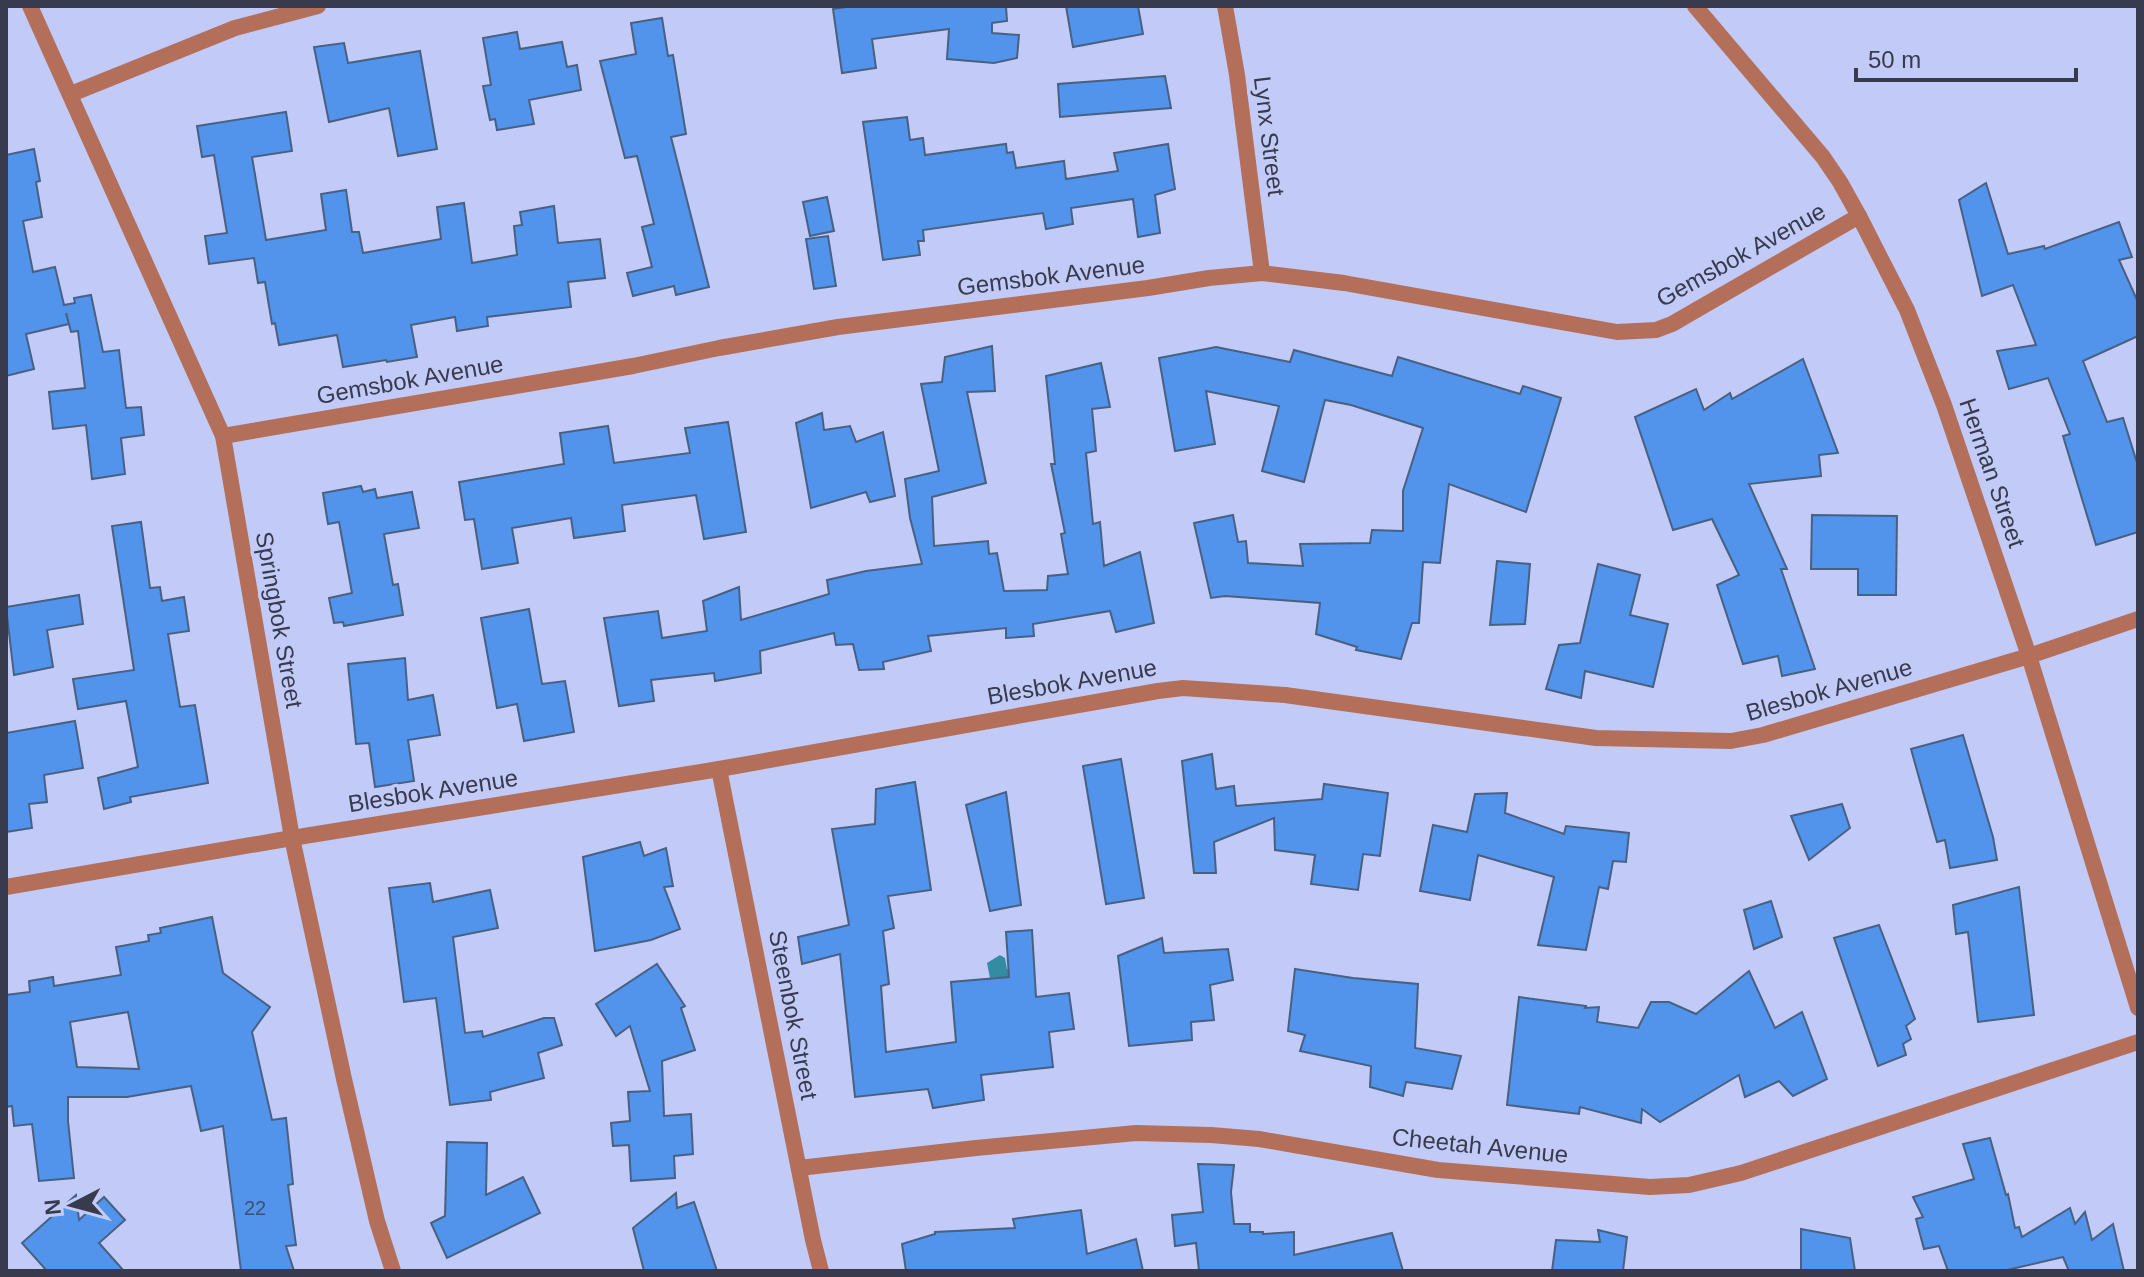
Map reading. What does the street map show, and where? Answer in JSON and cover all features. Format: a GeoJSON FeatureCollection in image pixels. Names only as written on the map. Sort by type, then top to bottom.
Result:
{"type":"FeatureCollection","features":[{"type":"Feature","properties":{"kind":"street","name":"Springbok Street"},"geometry":{"type":"LineString","coordinates":[[30,6],[223,436],[292,838],[370,1193],[393,1271]]}},
{"type":"Feature","properties":{"kind":"street"},"geometry":{"type":"LineString","coordinates":[[71,94],[235,28],[318,6]]}},
{"type":"Feature","properties":{"kind":"street","name":"Lynx Street"},"geometry":{"type":"LineString","coordinates":[[1225,6],[1237,75],[1262,273]]}},
{"type":"Feature","properties":{"kind":"street","name":"Herman Street"},"geometry":{"type":"LineString","coordinates":[[1695,6],[1823,157],[1859,216],[1907,310],[1924,350],[2029,656],[2138,1008]]}},
{"type":"Feature","properties":{"kind":"street","name":"Gemsbok Avenue"},"geometry":{"type":"LineString","coordinates":[[223,436],[633,366],[838,327],[1262,273],[1344,283],[1617,332],[1656,330],[1672,324],[1859,216]]}},
{"type":"Feature","properties":{"kind":"street","name":"Blesbok Avenue"},"geometry":{"type":"LineString","coordinates":[[6,887],[719,769],[1183,688],[1285,695],[1596,738],[1731,741],[1763,735],[2029,656],[2138,619]]}},
{"type":"Feature","properties":{"kind":"street","name":"Steenbok Street"},"geometry":{"type":"LineString","coordinates":[[719,769],[821,1271]]}},
{"type":"Feature","properties":{"kind":"street","name":"Cheetah Avenue"},"geometry":{"type":"LineString","coordinates":[[799,1168],[1099,1135],[1174,1133],[1259,1139],[1438,1170],[1650,1187],[1689,1185],[1741,1173],[2138,1042]]}},
{"type":"Feature","properties":{"kind":"shaded area"},"geometry":{"type":"Polygon","coordinates":[[[1000,955],[1005,958],[1007,969],[1027,967],[1001,993],[998,977],[990,978],[987,963],[1000,955]]]}},
{"type":"Feature","properties":{"kind":"building"},"geometry":{"type":"Polygon","coordinates":[[[853,6],[1006,6],[1007,21],[992,23],[992,33],[1019,35],[1017,58],[994,63],[947,59],[949,29],[872,39],[876,68],[842,73],[833,9],[853,6]]]}},
{"type":"Feature","properties":{"kind":"building"},"geometry":{"type":"Polygon","coordinates":[[[1066,6],[1138,6],[1143,34],[1073,47],[1066,6]]]}},
{"type":"Feature","properties":{"kind":"building"},"geometry":{"type":"Polygon","coordinates":[[[662,18],[668,56],[673,55],[686,134],[671,137],[709,287],[676,295],[674,286],[633,296],[627,273],[652,267],[642,227],[654,224],[637,156],[625,158],[600,61],[636,54],[631,23],[662,18]]]}},
{"type":"Feature","properties":{"kind":"building"},"geometry":{"type":"Polygon","coordinates":[[[517,32],[520,49],[562,42],[567,67],[577,65],[581,90],[529,100],[534,124],[497,130],[495,119],[490,120],[483,86],[491,85],[483,38],[517,32]]]}},
{"type":"Feature","properties":{"kind":"building"},"geometry":{"type":"Polygon","coordinates":[[[344,43],[348,63],[420,51],[437,149],[398,156],[389,108],[329,122],[314,47],[344,43]]]}},
{"type":"Feature","properties":{"kind":"building"},"geometry":{"type":"Polygon","coordinates":[[[1165,76],[1171,108],[1060,117],[1058,84],[1165,76]]]}},
{"type":"Feature","properties":{"kind":"building"},"geometry":{"type":"Polygon","coordinates":[[[286,112],[292,151],[252,157],[266,240],[326,230],[321,194],[346,190],[352,232],[359,232],[363,253],[441,239],[437,207],[464,203],[472,263],[517,255],[514,226],[522,225],[520,212],[554,206],[558,243],[600,239],[605,278],[568,282],[571,307],[487,317],[488,326],[457,331],[455,317],[411,325],[417,357],[343,367],[337,335],[279,345],[265,282],[258,283],[254,258],[209,264],[205,236],[227,233],[214,155],[202,157],[197,126],[286,112]]]}},
{"type":"Feature","properties":{"kind":"building"},"geometry":{"type":"Polygon","coordinates":[[[907,117],[910,140],[923,138],[925,155],[1006,144],[1007,153],[1013,152],[1016,168],[1064,161],[1066,179],[1118,171],[1114,153],[1168,144],[1175,189],[1155,195],[1160,233],[1138,237],[1133,199],[1071,208],[1073,224],[1046,229],[1043,213],[923,230],[924,241],[918,241],[920,255],[883,260],[863,122],[907,117]]]}},
{"type":"Feature","properties":{"kind":"building"},"geometry":{"type":"Polygon","coordinates":[[[34,149],[42,217],[23,221],[33,272],[55,267],[64,305],[75,303],[74,298],[91,295],[103,352],[119,350],[126,408],[141,407],[144,435],[121,438],[125,474],[92,479],[86,425],[53,429],[49,392],[85,388],[78,331],[71,332],[69,324],[26,334],[34,369],[6,376],[6,155],[34,149]]]}},
{"type":"Feature","properties":{"kind":"building"},"geometry":{"type":"Polygon","coordinates":[[[1986,183],[2008,254],[2044,246],[2045,249],[2119,222],[2132,257],[2119,260],[2138,302],[2138,336],[2083,361],[2107,422],[2123,418],[2138,466],[2138,532],[2096,545],[2063,436],[2070,434],[2048,378],[2009,389],[1997,351],[2036,345],[2013,285],[1982,296],[1959,200],[1986,183]]]}},
{"type":"Feature","properties":{"kind":"building"},"geometry":{"type":"Polygon","coordinates":[[[827,197],[834,231],[810,236],[803,202],[827,197]]]}},
{"type":"Feature","properties":{"kind":"building"},"geometry":{"type":"Polygon","coordinates":[[[828,236],[836,286],[814,289],[806,239],[828,236]]]}},
{"type":"Feature","properties":{"kind":"building"},"geometry":{"type":"Polygon","coordinates":[[[992,346],[995,391],[967,392],[986,483],[932,497],[934,546],[988,541],[989,554],[997,553],[1004,591],[1047,590],[1048,576],[1068,574],[1061,534],[1065,533],[1051,464],[1055,464],[1046,376],[1101,363],[1110,407],[1092,409],[1096,451],[1086,453],[1093,524],[1100,522],[1104,566],[1140,552],[1154,623],[1116,632],[1110,611],[1033,624],[1034,636],[1006,638],[1006,628],[928,636],[931,651],[883,662],[884,669],[859,670],[853,644],[836,645],[834,633],[760,651],[761,673],[715,681],[714,673],[651,680],[654,701],[619,706],[604,618],[658,611],[662,638],[707,631],[703,601],[739,587],[741,620],[829,594],[827,580],[922,564],[910,518],[905,479],[939,471],[921,384],[942,382],[945,357],[992,346]]]}},
{"type":"Feature","properties":{"kind":"building"},"geometry":{"type":"Polygon","coordinates":[[[1216,347],[1290,362],[1294,350],[1392,376],[1398,357],[1520,394],[1523,386],[1561,398],[1526,512],[1449,484],[1440,563],[1423,562],[1419,623],[1412,623],[1401,659],[1356,650],[1357,647],[1316,634],[1320,603],[1225,596],[1211,598],[1194,523],[1233,515],[1238,542],[1246,541],[1248,563],[1303,566],[1300,544],[1370,543],[1372,530],[1403,531],[1403,491],[1423,428],[1325,400],[1304,482],[1262,471],[1279,406],[1206,391],[1215,444],[1175,451],[1159,358],[1216,347]]]}},
{"type":"Feature","properties":{"kind":"building"},"geometry":{"type":"Polygon","coordinates":[[[1803,359],[1838,453],[1819,455],[1821,476],[1749,484],[1787,569],[1781,569],[1815,669],[1782,676],[1778,656],[1743,664],[1717,585],[1739,575],[1712,519],[1673,530],[1635,417],[1696,389],[1704,410],[1730,393],[1732,399],[1803,359]]]}},
{"type":"Feature","properties":{"kind":"building"},"geometry":{"type":"Polygon","coordinates":[[[822,413],[824,430],[850,426],[856,442],[883,432],[895,496],[870,502],[866,492],[811,508],[796,423],[822,413]]]}},
{"type":"Feature","properties":{"kind":"building"},"geometry":{"type":"Polygon","coordinates":[[[728,422],[746,532],[704,539],[696,495],[622,505],[625,531],[574,538],[571,518],[512,528],[518,563],[482,569],[474,519],[465,520],[459,482],[564,464],[560,433],[608,426],[614,463],[690,453],[685,428],[728,422]]]}},
{"type":"Feature","properties":{"kind":"building"},"geometry":{"type":"Polygon","coordinates":[[[361,486],[363,492],[375,489],[377,498],[412,492],[419,528],[384,534],[393,585],[398,584],[403,615],[344,626],[343,622],[334,623],[329,598],[352,593],[339,522],[328,524],[323,493],[361,486]]]}},
{"type":"Feature","properties":{"kind":"building"},"geometry":{"type":"Polygon","coordinates":[[[1812,515],[1897,516],[1896,595],[1858,595],[1858,569],[1811,569],[1812,515]]]}},
{"type":"Feature","properties":{"kind":"building"},"geometry":{"type":"Polygon","coordinates":[[[141,522],[150,588],[160,587],[162,601],[184,597],[189,631],[168,634],[180,707],[195,705],[208,783],[130,797],[131,802],[104,809],[98,778],[138,767],[126,701],[78,709],[73,679],[134,670],[112,526],[141,522]]]}},
{"type":"Feature","properties":{"kind":"building"},"geometry":{"type":"Polygon","coordinates":[[[1497,561],[1530,564],[1525,624],[1490,625],[1497,561]]]}},
{"type":"Feature","properties":{"kind":"building"},"geometry":{"type":"Polygon","coordinates":[[[1598,564],[1640,575],[1630,615],[1668,624],[1653,687],[1585,671],[1581,698],[1546,689],[1559,645],[1580,643],[1598,564]]]}},
{"type":"Feature","properties":{"kind":"building"},"geometry":{"type":"Polygon","coordinates":[[[79,595],[83,624],[47,630],[53,667],[14,675],[6,607],[79,595]]]}},
{"type":"Feature","properties":{"kind":"building"},"geometry":{"type":"Polygon","coordinates":[[[529,609],[542,684],[565,681],[574,732],[524,741],[517,704],[497,708],[481,618],[529,609]]]}},
{"type":"Feature","properties":{"kind":"building"},"geometry":{"type":"Polygon","coordinates":[[[405,658],[408,700],[433,695],[440,735],[408,740],[414,781],[375,787],[369,743],[356,744],[348,664],[405,658]]]}},
{"type":"Feature","properties":{"kind":"building"},"geometry":{"type":"Polygon","coordinates":[[[75,721],[83,768],[44,775],[47,802],[29,804],[32,828],[6,832],[6,733],[75,721]]]}},
{"type":"Feature","properties":{"kind":"building"},"geometry":{"type":"Polygon","coordinates":[[[1963,735],[1997,860],[1950,868],[1945,840],[1937,842],[1911,749],[1963,735]]]}},
{"type":"Feature","properties":{"kind":"building"},"geometry":{"type":"Polygon","coordinates":[[[1212,754],[1216,789],[1234,786],[1236,806],[1322,799],[1324,784],[1388,793],[1380,856],[1363,854],[1358,890],[1311,884],[1315,855],[1275,850],[1274,818],[1214,842],[1216,873],[1194,873],[1182,761],[1212,754]]]}},
{"type":"Feature","properties":{"kind":"building"},"geometry":{"type":"Polygon","coordinates":[[[1121,759],[1144,898],[1106,904],[1083,766],[1121,759]]]}},
{"type":"Feature","properties":{"kind":"building"},"geometry":{"type":"Polygon","coordinates":[[[915,782],[931,890],[888,896],[894,928],[883,931],[889,984],[881,986],[886,1052],[956,1042],[951,982],[1009,977],[1006,932],[1032,930],[1036,997],[1069,993],[1074,1029],[1049,1032],[1053,1067],[981,1075],[984,1100],[933,1108],[928,1089],[855,1097],[840,954],[802,964],[798,937],[849,925],[832,829],[875,824],[876,789],[915,782]]]}},
{"type":"Feature","properties":{"kind":"building"},"geometry":{"type":"Polygon","coordinates":[[[1006,792],[1021,905],[990,911],[966,805],[1006,792]]]}},
{"type":"Feature","properties":{"kind":"building"},"geometry":{"type":"Polygon","coordinates":[[[1507,793],[1505,813],[1564,834],[1566,826],[1629,833],[1626,862],[1613,861],[1608,889],[1599,887],[1586,950],[1538,945],[1554,877],[1478,855],[1470,900],[1420,891],[1433,825],[1467,832],[1475,794],[1507,793]]]}},
{"type":"Feature","properties":{"kind":"building"},"geometry":{"type":"Polygon","coordinates":[[[1842,804],[1850,828],[1809,860],[1791,816],[1842,804]]]}},
{"type":"Feature","properties":{"kind":"building"},"geometry":{"type":"Polygon","coordinates":[[[640,842],[644,856],[666,848],[673,886],[664,887],[680,929],[651,940],[595,951],[583,857],[640,842]]]}},
{"type":"Feature","properties":{"kind":"building"},"geometry":{"type":"Polygon","coordinates":[[[430,883],[433,902],[490,890],[498,928],[453,937],[465,1033],[482,1031],[483,1037],[544,1018],[554,1018],[562,1045],[538,1053],[544,1078],[490,1092],[491,1100],[450,1105],[436,998],[404,1002],[389,888],[430,883]]]}},
{"type":"Feature","properties":{"kind":"building"},"geometry":{"type":"Polygon","coordinates":[[[2019,887],[2034,1015],[1978,1022],[1968,932],[1956,934],[1953,905],[2019,887]]]}},
{"type":"Feature","properties":{"kind":"building"},"geometry":{"type":"Polygon","coordinates":[[[1771,901],[1782,937],[1754,949],[1744,910],[1771,901]]]}},
{"type":"Feature","properties":{"kind":"building"},"geometry":{"type":"Polygon","coordinates":[[[212,917],[223,973],[270,1007],[252,1032],[272,1120],[286,1118],[293,1184],[288,1185],[296,1245],[286,1246],[294,1271],[241,1271],[223,1126],[201,1131],[191,1086],[127,1097],[68,1097],[74,1178],[39,1181],[32,1124],[14,1126],[12,1106],[6,1107],[6,995],[30,992],[29,981],[53,977],[54,986],[121,975],[116,947],[149,941],[148,935],[161,933],[160,928],[212,917]],[[128,1012],[70,1022],[77,1067],[139,1069],[128,1012]]]}},
{"type":"Feature","properties":{"kind":"building"},"geometry":{"type":"Polygon","coordinates":[[[1879,925],[1915,1019],[1906,1026],[1911,1039],[1903,1044],[1906,1055],[1878,1066],[1834,938],[1879,925]]]}},
{"type":"Feature","properties":{"kind":"building"},"geometry":{"type":"Polygon","coordinates":[[[1162,938],[1164,953],[1228,949],[1233,980],[1210,985],[1214,1020],[1191,1022],[1192,1040],[1129,1046],[1118,956],[1162,938]]]}},
{"type":"Feature","properties":{"kind":"building"},"geometry":{"type":"Polygon","coordinates":[[[657,964],[685,1006],[681,1008],[695,1050],[662,1061],[664,1116],[691,1114],[693,1154],[674,1156],[675,1178],[631,1181],[629,1145],[613,1146],[611,1123],[630,1121],[628,1092],[650,1091],[630,1026],[616,1036],[596,1004],[657,964]]]}},
{"type":"Feature","properties":{"kind":"building"},"geometry":{"type":"Polygon","coordinates":[[[1295,969],[1418,984],[1415,1048],[1461,1056],[1452,1089],[1406,1082],[1403,1096],[1370,1087],[1371,1066],[1300,1051],[1305,1035],[1288,1031],[1295,969]]]}},
{"type":"Feature","properties":{"kind":"building"},"geometry":{"type":"Polygon","coordinates":[[[1749,971],[1775,1028],[1802,1012],[1827,1079],[1793,1096],[1779,1081],[1745,1097],[1739,1075],[1660,1122],[1642,1109],[1641,1123],[1580,1107],[1579,1114],[1507,1105],[1519,997],[1585,1008],[1599,1007],[1597,1022],[1638,1028],[1651,1002],[1669,1002],[1696,1014],[1749,971]]]}},
{"type":"Feature","properties":{"kind":"building"},"geometry":{"type":"Polygon","coordinates":[[[1990,1138],[2015,1228],[2019,1227],[2022,1237],[2070,1208],[2075,1224],[2085,1212],[2092,1240],[2113,1224],[2124,1271],[2069,1271],[2063,1257],[2003,1271],[1948,1271],[1939,1246],[1924,1249],[1916,1219],[1923,1217],[1913,1197],[1974,1179],[1963,1144],[1990,1138]]]}},
{"type":"Feature","properties":{"kind":"building"},"geometry":{"type":"Polygon","coordinates":[[[447,1142],[487,1143],[486,1195],[523,1177],[540,1213],[447,1258],[431,1223],[445,1216],[447,1142]]]}},
{"type":"Feature","properties":{"kind":"building"},"geometry":{"type":"Polygon","coordinates":[[[1198,1164],[1234,1165],[1231,1192],[1234,1224],[1250,1224],[1250,1232],[1263,1234],[1294,1232],[1294,1255],[1392,1233],[1403,1271],[1199,1271],[1196,1243],[1175,1246],[1172,1215],[1203,1212],[1198,1164]]]}},
{"type":"Feature","properties":{"kind":"building"},"geometry":{"type":"Polygon","coordinates":[[[676,1193],[677,1208],[694,1202],[717,1271],[644,1271],[633,1228],[676,1193]]]}},
{"type":"Feature","properties":{"kind":"building"},"geometry":{"type":"Polygon","coordinates":[[[76,1195],[79,1220],[104,1197],[125,1220],[99,1243],[124,1271],[47,1271],[22,1243],[76,1195]]]}},
{"type":"Feature","properties":{"kind":"building"},"geometry":{"type":"Polygon","coordinates":[[[1081,1210],[1087,1254],[1136,1239],[1143,1271],[906,1271],[902,1244],[935,1232],[1015,1228],[1013,1219],[1081,1210]]]}},
{"type":"Feature","properties":{"kind":"building"},"geometry":{"type":"Polygon","coordinates":[[[1801,1229],[1850,1238],[1855,1271],[1801,1271],[1801,1229]]]}},
{"type":"Feature","properties":{"kind":"building"},"geometry":{"type":"Polygon","coordinates":[[[1598,1230],[1627,1237],[1623,1271],[1552,1271],[1556,1240],[1600,1242],[1598,1230]]]}}]}
